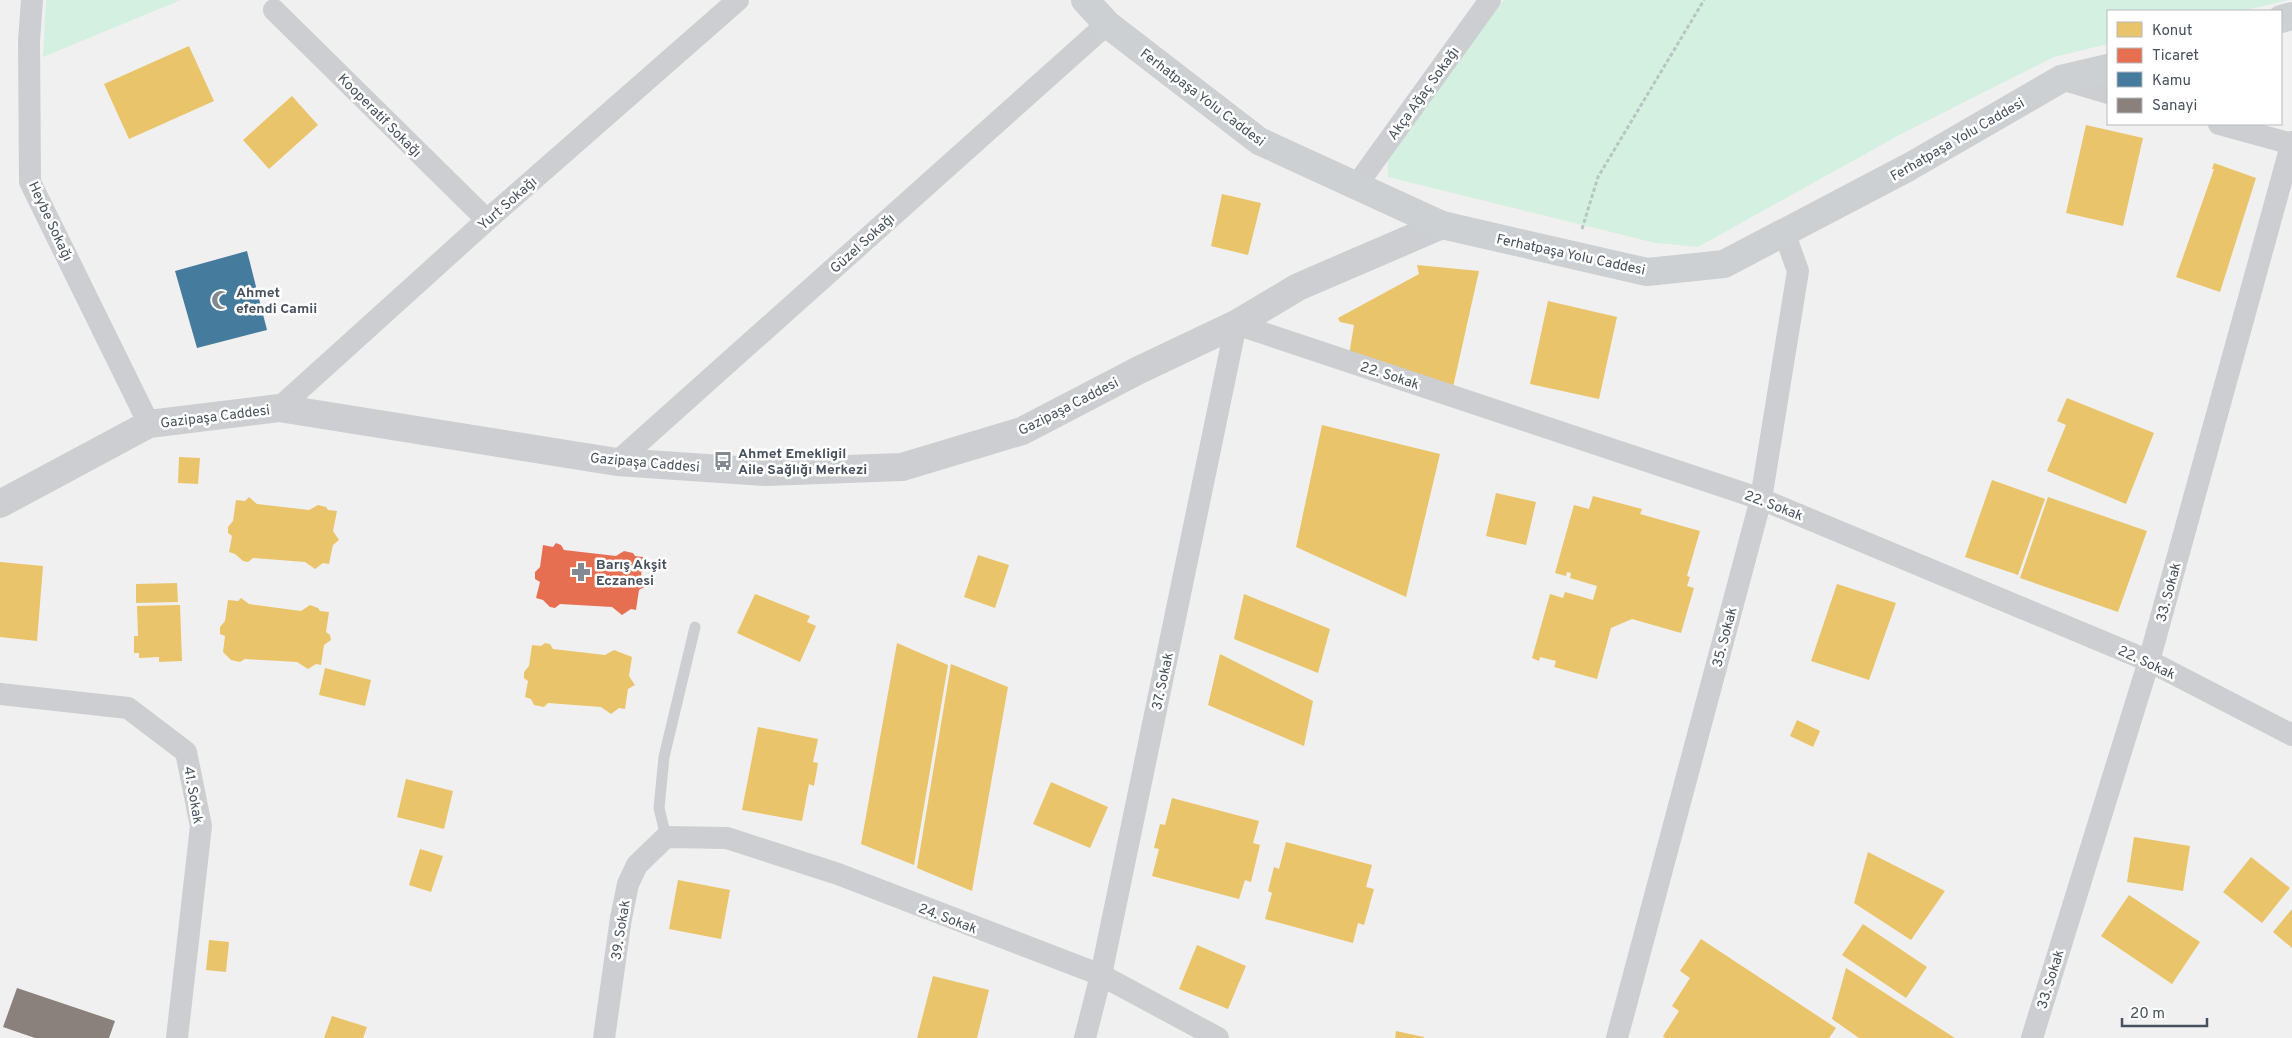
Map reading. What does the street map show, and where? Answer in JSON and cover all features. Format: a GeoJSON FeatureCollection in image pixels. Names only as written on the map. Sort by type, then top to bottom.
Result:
{"type":"FeatureCollection","features":[{"type":"Feature","properties":{"kind":"main road","name":"Ferhatpaşa Yolu Caddesi"},"geometry":{"type":"LineString","coordinates":[[1085,0],[1107,24],[1259,141],[1442,225],[1647,272],[1724,264],[1909,167],[2061,79],[2107,68]]}},
{"type":"Feature","properties":{"kind":"street","name":"Heybe Sokağı"},"geometry":{"type":"LineString","coordinates":[[32,0],[29,41],[30,182],[149,424]]}},
{"type":"Feature","properties":{"kind":"street","name":"Yurt Sokağı"},"geometry":{"type":"LineString","coordinates":[[279,408],[487,220],[738,0]]}},
{"type":"Feature","properties":{"kind":"street","name":"Akça Ağaç Sokağı"},"geometry":{"type":"LineString","coordinates":[[1356,186],[1490,0]]}},
{"type":"Feature","properties":{"kind":"street","name":"Kooperatif Sokağı"},"geometry":{"type":"LineString","coordinates":[[274,10],[487,220]]}},
{"type":"Feature","properties":{"kind":"street","name":"Güzel Sokağı"},"geometry":{"type":"LineString","coordinates":[[617,462],[1107,24]]}},
{"type":"Feature","properties":{"kind":"street"},"geometry":{"type":"LineString","coordinates":[[2061,79],[2107,92]]}},
{"type":"Feature","properties":{"kind":"street"},"geometry":{"type":"LineString","coordinates":[[2222,125],[2292,143]]}},
{"type":"Feature","properties":{"kind":"street","name":"33. Sokak"},"geometry":{"type":"LineString","coordinates":[[2032,1038],[2149,661],[2292,143]]}},
{"type":"Feature","properties":{"kind":"street","name":"Gazipaşa Caddesi"},"geometry":{"type":"LineString","coordinates":[[0,504],[149,424],[279,408],[617,462],[766,472],[902,467],[1022,431],[1139,370],[1236,324],[1298,287],[1442,225]]}},
{"type":"Feature","properties":{"kind":"street","name":"35. Sokak"},"geometry":{"type":"LineString","coordinates":[[1617,1038],[1761,499],[1798,271],[1784,232]]}},
{"type":"Feature","properties":{"kind":"street","name":"22. Sokak"},"geometry":{"type":"LineString","coordinates":[[1236,324],[1761,499],[2149,661],[2292,735]]}},
{"type":"Feature","properties":{"kind":"street","name":"37. Sokak"},"geometry":{"type":"LineString","coordinates":[[1086,1038],[1101,975],[1236,324]]}},
{"type":"Feature","properties":{"kind":"street","name":"41. Sokak"},"geometry":{"type":"LineString","coordinates":[[0,694],[128,708],[186,752],[201,826],[178,1038]]}},
{"type":"Feature","properties":{"kind":"street","name":"24. Sokak"},"geometry":{"type":"LineString","coordinates":[[666,837],[727,838],[838,874],[1101,975],[1218,1038]]}},
{"type":"Feature","properties":{"kind":"street","name":"39. Sokak"},"geometry":{"type":"LineString","coordinates":[[604,1038],[621,918],[628,884],[637,865],[666,837]]}},
{"type":"Feature","properties":{"kind":"lane"},"geometry":{"type":"LineString","coordinates":[[666,837],[659,808],[664,757],[695,627]]}},
{"type":"Feature","properties":{"kind":"path"},"geometry":{"type":"LineString","coordinates":[[1574,256],[1598,177],[1704,0]]}},
{"type":"Feature","properties":{"kind":"green space"},"geometry":{"type":"Polygon","coordinates":[[[46,0],[181,0],[43,57],[46,0]]]}},
{"type":"Feature","properties":{"kind":"green space"},"geometry":{"type":"Polygon","coordinates":[[[1504,0],[2288,0],[2246,10],[2107,10],[2107,44],[2054,57],[1901,134],[1698,247],[1655,243],[1388,177],[1388,153],[1504,0]]]}},
{"type":"Feature","properties":{"kind":"building: Konut"},"geometry":{"type":"Polygon","coordinates":[[[189,46],[214,101],[129,139],[104,84],[189,46]]]}},
{"type":"Feature","properties":{"kind":"building: Konut"},"geometry":{"type":"Polygon","coordinates":[[[292,96],[318,125],[269,169],[243,140],[292,96]]]}},
{"type":"Feature","properties":{"kind":"building: Konut"},"geometry":{"type":"Polygon","coordinates":[[[2086,125],[2143,138],[2123,226],[2066,213],[2086,125]]]}},
{"type":"Feature","properties":{"kind":"building: Konut"},"geometry":{"type":"Polygon","coordinates":[[[2214,163],[2256,178],[2220,292],[2176,277],[2214,169],[2212,169],[2214,163]]]}},
{"type":"Feature","properties":{"kind":"building: Konut"},"geometry":{"type":"Polygon","coordinates":[[[1222,194],[1261,203],[1248,255],[1211,246],[1222,194]]]}},
{"type":"Feature","properties":{"kind":"building: Konut"},"geometry":{"type":"Polygon","coordinates":[[[1417,265],[1479,271],[1453,387],[1349,355],[1354,325],[1340,322],[1338,318],[1419,274],[1417,265]]]}},
{"type":"Feature","properties":{"kind":"building: Konut"},"geometry":{"type":"Polygon","coordinates":[[[1548,301],[1617,317],[1599,399],[1530,384],[1548,301]]]}},
{"type":"Feature","properties":{"kind":"building: Konut"},"geometry":{"type":"Polygon","coordinates":[[[2067,398],[2154,433],[2126,504],[2047,471],[2066,425],[2057,421],[2067,398]]]}},
{"type":"Feature","properties":{"kind":"building: Konut"},"geometry":{"type":"Polygon","coordinates":[[[1322,425],[1440,454],[1406,597],[1296,547],[1322,425]]]}},
{"type":"Feature","properties":{"kind":"building: Konut"},"geometry":{"type":"Polygon","coordinates":[[[179,457],[200,458],[198,484],[178,483],[179,457]]]}},
{"type":"Feature","properties":{"kind":"building: Konut"},"geometry":{"type":"Polygon","coordinates":[[[1992,480],[2045,499],[2018,575],[1965,557],[1992,480]]]}},
{"type":"Feature","properties":{"kind":"building: Konut"},"geometry":{"type":"Polygon","coordinates":[[[1496,493],[1536,502],[1526,545],[1486,536],[1496,493]]]}},
{"type":"Feature","properties":{"kind":"building: Konut"},"geometry":{"type":"Polygon","coordinates":[[[1593,496],[1642,509],[1640,514],[1700,531],[1687,576],[1690,577],[1687,586],[1694,588],[1681,633],[1632,619],[1611,628],[1597,679],[1554,667],[1556,661],[1540,657],[1539,661],[1532,658],[1550,594],[1563,598],[1565,592],[1593,600],[1597,586],[1570,578],[1571,573],[1567,572],[1566,576],[1555,573],[1574,505],[1589,509],[1593,496]]]}},
{"type":"Feature","properties":{"kind":"building: Konut"},"geometry":{"type":"Polygon","coordinates":[[[249,497],[257,504],[309,510],[318,505],[326,507],[328,510],[337,511],[333,531],[339,540],[333,545],[329,564],[323,563],[315,569],[305,562],[253,558],[248,562],[229,552],[232,536],[228,533],[228,527],[233,521],[236,500],[245,501],[249,497]]]}},
{"type":"Feature","properties":{"kind":"building: Konut"},"geometry":{"type":"Polygon","coordinates":[[[2048,497],[2147,531],[2118,612],[2020,578],[2048,497]]]}},
{"type":"Feature","properties":{"kind":"building: Konut"},"geometry":{"type":"Polygon","coordinates":[[[978,555],[1009,565],[995,608],[964,597],[978,555]]]}},
{"type":"Feature","properties":{"kind":"building: Konut"},"geometry":{"type":"Polygon","coordinates":[[[0,562],[43,566],[37,641],[0,637],[0,562]]]}},
{"type":"Feature","properties":{"kind":"building: Konut"},"geometry":{"type":"Polygon","coordinates":[[[177,583],[178,602],[136,603],[136,584],[177,583]]]}},
{"type":"Feature","properties":{"kind":"building: Konut"},"geometry":{"type":"Polygon","coordinates":[[[1837,584],[1896,603],[1869,680],[1811,661],[1837,584]]]}},
{"type":"Feature","properties":{"kind":"building: Konut"},"geometry":{"type":"Polygon","coordinates":[[[755,594],[810,616],[807,622],[816,626],[800,662],[737,633],[755,594]]]}},
{"type":"Feature","properties":{"kind":"building: Konut"},"geometry":{"type":"Polygon","coordinates":[[[1244,594],[1330,629],[1318,673],[1234,639],[1244,594]]]}},
{"type":"Feature","properties":{"kind":"building: Konut"},"geometry":{"type":"Polygon","coordinates":[[[241,598],[249,604],[301,611],[310,605],[318,608],[320,611],[329,612],[326,632],[330,635],[331,640],[324,645],[321,665],[316,664],[308,669],[297,662],[245,659],[240,662],[231,660],[223,652],[225,636],[220,634],[220,627],[225,621],[228,600],[238,601],[241,598]]]}},
{"type":"Feature","properties":{"kind":"building: Konut"},"geometry":{"type":"Polygon","coordinates":[[[180,605],[182,661],[159,662],[159,657],[139,658],[139,653],[134,653],[134,636],[138,636],[137,606],[180,605]]]}},
{"type":"Feature","properties":{"kind":"building: Konut"},"geometry":{"type":"Polygon","coordinates":[[[545,643],[550,644],[553,649],[605,655],[614,650],[632,657],[629,676],[635,685],[628,689],[625,709],[619,708],[611,714],[601,707],[548,703],[544,707],[534,705],[531,699],[525,697],[528,681],[524,678],[524,672],[529,666],[532,645],[541,646],[545,643]]]}},
{"type":"Feature","properties":{"kind":"building: Konut"},"geometry":{"type":"Polygon","coordinates":[[[897,643],[948,665],[914,865],[861,844],[897,643]]]}},
{"type":"Feature","properties":{"kind":"building: Konut"},"geometry":{"type":"Polygon","coordinates":[[[1220,654],[1313,701],[1304,746],[1208,705],[1220,654]]]}},
{"type":"Feature","properties":{"kind":"building: Konut"},"geometry":{"type":"Polygon","coordinates":[[[951,664],[1008,687],[972,891],[917,868],[951,664]]]}},
{"type":"Feature","properties":{"kind":"building: Konut"},"geometry":{"type":"Polygon","coordinates":[[[325,668],[371,680],[365,706],[319,695],[325,668]]]}},
{"type":"Feature","properties":{"kind":"building: Konut"},"geometry":{"type":"Polygon","coordinates":[[[1797,720],[1820,731],[1813,747],[1790,736],[1797,720]]]}},
{"type":"Feature","properties":{"kind":"building: Konut"},"geometry":{"type":"Polygon","coordinates":[[[758,727],[818,739],[813,762],[818,763],[814,786],[809,784],[802,821],[742,810],[758,727]]]}},
{"type":"Feature","properties":{"kind":"building: Konut"},"geometry":{"type":"Polygon","coordinates":[[[406,779],[453,791],[444,829],[397,817],[406,779]]]}},
{"type":"Feature","properties":{"kind":"building: Konut"},"geometry":{"type":"Polygon","coordinates":[[[1051,782],[1108,807],[1090,848],[1033,824],[1051,782]]]}},
{"type":"Feature","properties":{"kind":"building: Konut"},"geometry":{"type":"Polygon","coordinates":[[[1172,798],[1259,821],[1253,843],[1260,845],[1251,882],[1245,880],[1239,899],[1152,876],[1159,849],[1154,848],[1160,824],[1165,825],[1172,798]]]}},
{"type":"Feature","properties":{"kind":"building: Konut"},"geometry":{"type":"Polygon","coordinates":[[[2134,837],[2190,846],[2183,891],[2127,882],[2134,837]]]}},
{"type":"Feature","properties":{"kind":"building: Konut"},"geometry":{"type":"Polygon","coordinates":[[[1286,842],[1372,865],[1366,887],[1374,889],[1364,925],[1358,923],[1353,943],[1265,919],[1272,893],[1268,891],[1274,867],[1279,869],[1286,842]]]}},
{"type":"Feature","properties":{"kind":"building: Konut"},"geometry":{"type":"Polygon","coordinates":[[[420,849],[443,856],[431,892],[409,885],[420,849]]]}},
{"type":"Feature","properties":{"kind":"building: Konut"},"geometry":{"type":"Polygon","coordinates":[[[1868,852],[1945,891],[1911,940],[1854,903],[1868,852]]]}},
{"type":"Feature","properties":{"kind":"building: Konut"},"geometry":{"type":"Polygon","coordinates":[[[2251,857],[2290,888],[2262,923],[2223,892],[2251,857]]]}},
{"type":"Feature","properties":{"kind":"building: Konut"},"geometry":{"type":"Polygon","coordinates":[[[678,880],[730,890],[721,939],[669,929],[678,880]]]}},
{"type":"Feature","properties":{"kind":"building: Konut"},"geometry":{"type":"Polygon","coordinates":[[[2129,895],[2200,942],[2172,984],[2101,936],[2129,895]]]}},
{"type":"Feature","properties":{"kind":"building: Konut"},"geometry":{"type":"Polygon","coordinates":[[[2292,909],[2292,948],[2273,932],[2292,909]]]}},
{"type":"Feature","properties":{"kind":"building: Konut"},"geometry":{"type":"Polygon","coordinates":[[[1863,924],[1927,967],[1906,998],[1842,955],[1863,924]]]}},
{"type":"Feature","properties":{"kind":"building: Konut"},"geometry":{"type":"Polygon","coordinates":[[[1701,939],[1836,1028],[1829,1038],[1665,1038],[1663,1036],[1679,1011],[1672,1006],[1690,978],[1680,971],[1701,939]]]}},
{"type":"Feature","properties":{"kind":"building: Konut"},"geometry":{"type":"Polygon","coordinates":[[[209,940],[229,942],[226,972],[206,970],[209,940]]]}},
{"type":"Feature","properties":{"kind":"building: Konut"},"geometry":{"type":"Polygon","coordinates":[[[1197,945],[1246,966],[1228,1009],[1179,989],[1197,945]]]}},
{"type":"Feature","properties":{"kind":"building: Konut"},"geometry":{"type":"Polygon","coordinates":[[[1846,968],[1955,1038],[1859,1038],[1832,1019],[1846,968]]]}},
{"type":"Feature","properties":{"kind":"building: Konut"},"geometry":{"type":"Polygon","coordinates":[[[933,976],[989,990],[977,1038],[917,1038],[933,976]]]}},
{"type":"Feature","properties":{"kind":"building: Konut"},"geometry":{"type":"Polygon","coordinates":[[[332,1016],[367,1027],[363,1038],[324,1038],[332,1016]]]}},
{"type":"Feature","properties":{"kind":"building: Konut"},"geometry":{"type":"Polygon","coordinates":[[[1396,1031],[1424,1037],[1424,1038],[1395,1038],[1396,1031]]]}},
{"type":"Feature","properties":{"kind":"building: Ticaret"},"geometry":{"type":"Polygon","coordinates":[[[556,543],[561,545],[564,550],[616,556],[624,551],[643,557],[641,577],[646,586],[639,590],[636,610],[631,609],[622,615],[612,607],[560,604],[555,608],[536,598],[540,582],[535,579],[535,572],[540,567],[543,545],[553,547],[556,543]]]}},
{"type":"Feature","properties":{"kind":"building: Kamu","name":"Ahmet efendi Camii"},"geometry":{"type":"Polygon","coordinates":[[[247,251],[267,330],[197,348],[175,271],[247,251]]]}},
{"type":"Feature","properties":{"kind":"building: Sanayi"},"geometry":{"type":"Polygon","coordinates":[[[17,988],[115,1021],[109,1038],[35,1038],[3,1027],[17,988]]]}},
{"type":"Feature","properties":{"kind":"place","name":"Ahmet efendi Camii"},"geometry":{"type":"Point","coordinates":[221,300]}},
{"type":"Feature","properties":{"kind":"place","name":"Ahmet Emekligil Aile Sağlığı Merkezi"},"geometry":{"type":"Point","coordinates":[723,461]}},
{"type":"Feature","properties":{"kind":"place","name":"Barış Akşit Eczanesi"},"geometry":{"type":"Point","coordinates":[581,572]}}]}
